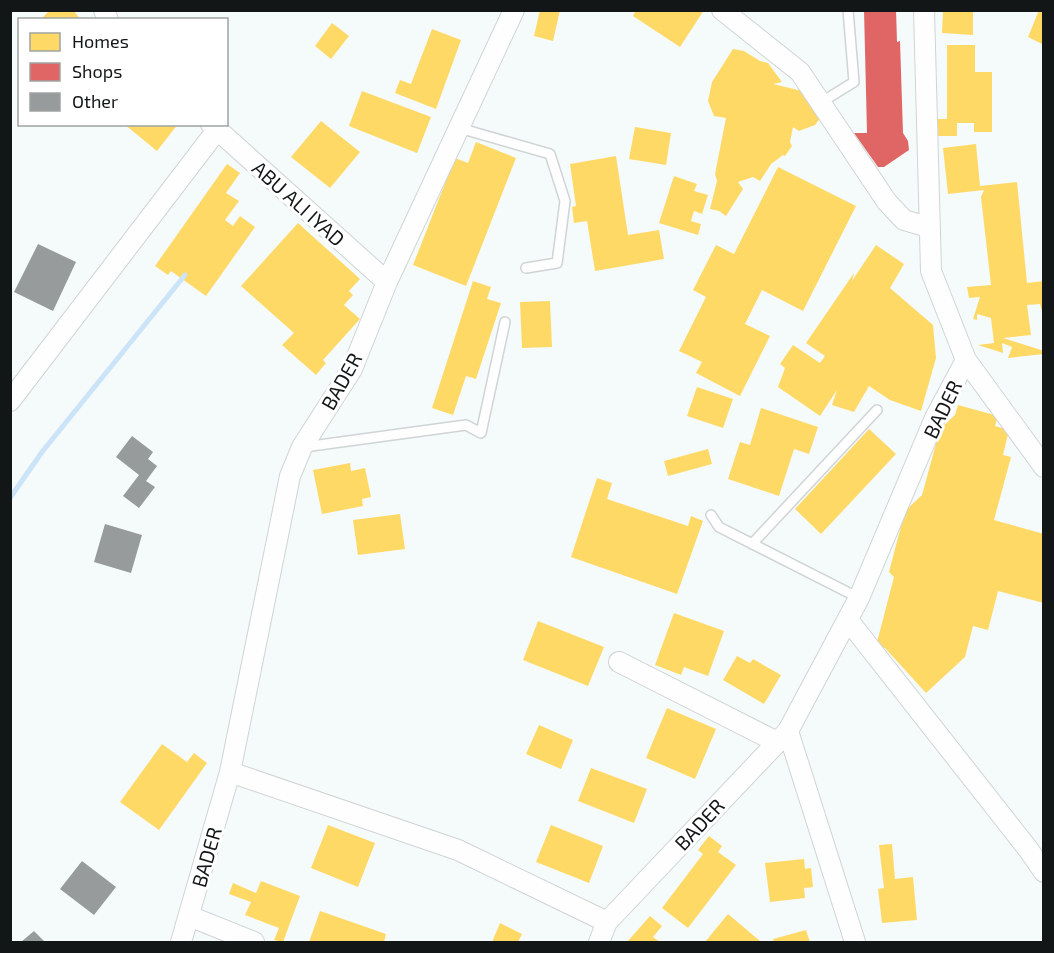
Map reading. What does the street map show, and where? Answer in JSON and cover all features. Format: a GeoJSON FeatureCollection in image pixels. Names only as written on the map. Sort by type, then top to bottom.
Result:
{"type":"FeatureCollection","features":[{"type":"Feature","properties":{"kind":"street","name":"BADER"},"geometry":{"type":"LineString","coordinates":[[181,942],[230,772],[290,476],[302,447],[352,369],[387,282],[514,10]]}},
{"type":"Feature","properties":{"kind":"street"},"geometry":{"type":"LineString","coordinates":[[722,10],[800,72],[887,202],[904,220],[928,227]]}},
{"type":"Feature","properties":{"kind":"street"},"geometry":{"type":"LineString","coordinates":[[924,10],[930,271],[966,360],[1044,467]]}},
{"type":"Feature","properties":{"kind":"street"},"geometry":{"type":"LineString","coordinates":[[10,401],[214,127]]}},
{"type":"Feature","properties":{"kind":"street","name":"ABU ALI IYAD"},"geometry":{"type":"LineString","coordinates":[[214,127],[387,282]]}},
{"type":"Feature","properties":{"kind":"street","name":"BADER"},"geometry":{"type":"LineString","coordinates":[[607,922],[782,737],[859,598],[935,418],[966,360]]}},
{"type":"Feature","properties":{"kind":"street"},"geometry":{"type":"LineString","coordinates":[[848,620],[1044,872]]}},
{"type":"Feature","properties":{"kind":"street"},"geometry":{"type":"LineString","coordinates":[[618,662],[782,737],[855,942]]}},
{"type":"Feature","properties":{"kind":"street"},"geometry":{"type":"LineString","coordinates":[[230,772],[458,850],[607,922],[599,942]]}},
{"type":"Feature","properties":{"kind":"street"},"geometry":{"type":"LineString","coordinates":[[189,916],[254,942]]}},
{"type":"Feature","properties":{"kind":"lane"},"geometry":{"type":"LineString","coordinates":[[820,103],[854,82],[848,10]]}},
{"type":"Feature","properties":{"kind":"lane"},"geometry":{"type":"LineString","coordinates":[[459,128],[550,154],[565,201],[557,262],[526,268]]}},
{"type":"Feature","properties":{"kind":"lane"},"geometry":{"type":"LineString","coordinates":[[302,447],[466,424],[481,433],[505,322]]}},
{"type":"Feature","properties":{"kind":"lane"},"geometry":{"type":"LineString","coordinates":[[752,544],[877,411]]}},
{"type":"Feature","properties":{"kind":"lane"},"geometry":{"type":"LineString","coordinates":[[711,515],[719,527],[859,598]]}},
{"type":"Feature","properties":{"kind":"building: Homes"},"geometry":{"type":"Polygon","coordinates":[[[50,10],[73,10],[79,18],[42,18],[50,10]]]}},
{"type":"Feature","properties":{"kind":"building: Homes"},"geometry":{"type":"Polygon","coordinates":[[[540,10],[560,10],[553,41],[534,36],[540,10]]]}},
{"type":"Feature","properties":{"kind":"building: Homes"},"geometry":{"type":"Polygon","coordinates":[[[636,10],[704,10],[680,47],[633,16],[636,10]]]}},
{"type":"Feature","properties":{"kind":"building: Homes"},"geometry":{"type":"Polygon","coordinates":[[[943,10],[973,10],[973,35],[942,33],[943,10]]]}},
{"type":"Feature","properties":{"kind":"building: Homes"},"geometry":{"type":"Polygon","coordinates":[[[1039,10],[1044,10],[1044,45],[1028,37],[1039,10]]]}},
{"type":"Feature","properties":{"kind":"building: Homes"},"geometry":{"type":"Polygon","coordinates":[[[332,23],[349,36],[331,59],[315,46],[332,23]]]}},
{"type":"Feature","properties":{"kind":"building: Homes"},"geometry":{"type":"Polygon","coordinates":[[[432,29],[461,40],[436,109],[395,93],[400,80],[411,84],[432,29]]]}},
{"type":"Feature","properties":{"kind":"building: Homes"},"geometry":{"type":"Polygon","coordinates":[[[947,45],[975,45],[975,72],[992,72],[992,132],[974,132],[974,123],[957,123],[957,136],[936,136],[936,119],[947,119],[947,45]]]}},
{"type":"Feature","properties":{"kind":"building: Homes"},"geometry":{"type":"Polygon","coordinates":[[[733,49],[744,51],[768,63],[782,82],[773,84],[802,91],[821,117],[815,125],[799,131],[793,127],[790,142],[792,146],[785,156],[783,155],[771,164],[760,181],[753,177],[738,182],[743,189],[726,216],[710,209],[717,181],[715,174],[726,118],[714,116],[708,101],[712,82],[733,49]]]}},
{"type":"Feature","properties":{"kind":"building: Homes"},"geometry":{"type":"Polygon","coordinates":[[[362,91],[431,117],[417,153],[349,126],[362,91]]]}},
{"type":"Feature","properties":{"kind":"building: Homes"},"geometry":{"type":"Polygon","coordinates":[[[321,121],[360,152],[330,188],[291,157],[321,121]]]}},
{"type":"Feature","properties":{"kind":"building: Homes"},"geometry":{"type":"Polygon","coordinates":[[[126,126],[176,126],[157,151],[126,126]]]}},
{"type":"Feature","properties":{"kind":"building: Homes"},"geometry":{"type":"Polygon","coordinates":[[[635,127],[671,133],[666,165],[629,159],[635,127]]]}},
{"type":"Feature","properties":{"kind":"building: Homes"},"geometry":{"type":"Polygon","coordinates":[[[476,142],[516,158],[466,286],[413,265],[455,158],[468,163],[476,142]]]}},
{"type":"Feature","properties":{"kind":"building: Homes"},"geometry":{"type":"Polygon","coordinates":[[[976,144],[980,186],[1017,182],[1027,283],[1044,281],[1044,318],[1040,304],[1027,305],[1031,335],[1003,338],[1044,351],[1044,354],[1008,358],[1012,347],[1002,343],[1003,353],[978,345],[994,343],[991,318],[977,314],[977,320],[973,319],[980,297],[969,298],[967,287],[991,285],[981,197],[984,190],[948,194],[943,148],[976,144]]]}},
{"type":"Feature","properties":{"kind":"building: Homes"},"geometry":{"type":"Polygon","coordinates":[[[616,156],[628,235],[659,230],[664,259],[595,271],[587,221],[574,223],[572,207],[576,206],[570,164],[616,156]]]}},
{"type":"Feature","properties":{"kind":"building: Homes"},"geometry":{"type":"Polygon","coordinates":[[[227,164],[240,173],[226,193],[239,201],[225,220],[233,226],[240,216],[255,227],[206,296],[171,271],[168,275],[155,266],[227,164]]]}},
{"type":"Feature","properties":{"kind":"building: Homes"},"geometry":{"type":"Polygon","coordinates":[[[778,167],[856,206],[803,311],[762,290],[745,324],[770,336],[740,396],[696,373],[702,362],[679,351],[706,297],[693,290],[716,245],[734,254],[778,167]]]}},
{"type":"Feature","properties":{"kind":"building: Homes"},"geometry":{"type":"Polygon","coordinates":[[[674,176],[697,184],[694,191],[708,195],[702,214],[694,211],[691,221],[701,224],[698,235],[659,223],[674,176]]]}},
{"type":"Feature","properties":{"kind":"building: Homes"},"geometry":{"type":"Polygon","coordinates":[[[298,223],[360,279],[349,291],[353,295],[344,305],[360,319],[323,360],[326,363],[316,375],[282,345],[294,333],[241,286],[298,223]]]}},
{"type":"Feature","properties":{"kind":"building: Homes"},"geometry":{"type":"Polygon","coordinates":[[[876,245],[904,264],[890,288],[933,325],[936,358],[921,411],[890,400],[869,386],[854,412],[832,405],[837,390],[820,416],[778,387],[785,368],[780,364],[793,345],[820,363],[825,356],[806,343],[876,245]]]}},
{"type":"Feature","properties":{"kind":"building: Homes"},"geometry":{"type":"Polygon","coordinates":[[[473,281],[491,287],[487,299],[501,303],[476,379],[466,376],[453,415],[432,408],[473,281]]]}},
{"type":"Feature","properties":{"kind":"building: Homes"},"geometry":{"type":"Polygon","coordinates":[[[550,301],[552,347],[522,348],[520,302],[550,301]]]}},
{"type":"Feature","properties":{"kind":"building: Homes"},"geometry":{"type":"Polygon","coordinates":[[[697,387],[733,399],[723,428],[687,416],[697,387]]]}},
{"type":"Feature","properties":{"kind":"building: Homes"},"geometry":{"type":"Polygon","coordinates":[[[958,405],[998,416],[995,426],[1009,430],[1003,455],[1011,457],[994,520],[1044,534],[1044,603],[998,591],[988,630],[973,626],[965,657],[926,693],[885,648],[876,646],[894,577],[889,572],[905,511],[922,495],[940,429],[955,415],[958,405]]]}},
{"type":"Feature","properties":{"kind":"building: Homes"},"geometry":{"type":"Polygon","coordinates":[[[761,408],[818,427],[809,454],[794,449],[779,496],[728,479],[740,442],[750,445],[761,408]]]}},
{"type":"Feature","properties":{"kind":"building: Homes"},"geometry":{"type":"Polygon","coordinates":[[[869,429],[896,454],[821,534],[795,509],[869,429]]]}},
{"type":"Feature","properties":{"kind":"building: Homes"},"geometry":{"type":"Polygon","coordinates":[[[708,449],[712,464],[668,476],[664,461],[708,449]]]}},
{"type":"Feature","properties":{"kind":"building: Homes"},"geometry":{"type":"Polygon","coordinates":[[[350,463],[351,471],[365,468],[371,497],[362,499],[363,506],[322,514],[313,470],[350,463]]]}},
{"type":"Feature","properties":{"kind":"building: Homes"},"geometry":{"type":"Polygon","coordinates":[[[597,478],[612,483],[607,499],[688,526],[691,516],[703,521],[677,594],[571,557],[597,478]]]}},
{"type":"Feature","properties":{"kind":"building: Homes"},"geometry":{"type":"Polygon","coordinates":[[[400,514],[405,549],[358,555],[353,520],[400,514]]]}},
{"type":"Feature","properties":{"kind":"building: Homes"},"geometry":{"type":"Polygon","coordinates":[[[674,613],[724,631],[708,676],[684,667],[681,675],[655,665],[674,613]]]}},
{"type":"Feature","properties":{"kind":"building: Homes"},"geometry":{"type":"Polygon","coordinates":[[[538,621],[604,647],[588,686],[523,660],[538,621]]]}},
{"type":"Feature","properties":{"kind":"building: Homes"},"geometry":{"type":"Polygon","coordinates":[[[737,656],[750,663],[753,659],[781,675],[764,704],[723,680],[737,656]]]}},
{"type":"Feature","properties":{"kind":"building: Homes"},"geometry":{"type":"Polygon","coordinates":[[[667,708],[716,729],[695,779],[646,758],[667,708]]]}},
{"type":"Feature","properties":{"kind":"building: Homes"},"geometry":{"type":"Polygon","coordinates":[[[539,725],[573,740],[561,769],[526,754],[539,725]]]}},
{"type":"Feature","properties":{"kind":"building: Homes"},"geometry":{"type":"Polygon","coordinates":[[[162,744],[187,762],[194,753],[207,763],[159,830],[120,802],[162,744]]]}},
{"type":"Feature","properties":{"kind":"building: Homes"},"geometry":{"type":"Polygon","coordinates":[[[591,768],[647,789],[634,823],[578,801],[591,768]]]}},
{"type":"Feature","properties":{"kind":"building: Homes"},"geometry":{"type":"Polygon","coordinates":[[[328,825],[375,843],[358,887],[311,868],[328,825]]]}},
{"type":"Feature","properties":{"kind":"building: Homes"},"geometry":{"type":"Polygon","coordinates":[[[551,825],[603,846],[589,883],[536,862],[551,825]]]}},
{"type":"Feature","properties":{"kind":"building: Homes"},"geometry":{"type":"Polygon","coordinates":[[[709,836],[722,846],[718,852],[736,865],[688,928],[662,908],[703,854],[698,850],[709,836]]]}},
{"type":"Feature","properties":{"kind":"building: Homes"},"geometry":{"type":"Polygon","coordinates":[[[892,844],[895,879],[913,877],[917,920],[882,923],[878,889],[884,888],[879,845],[892,844]]]}},
{"type":"Feature","properties":{"kind":"building: Homes"},"geometry":{"type":"Polygon","coordinates":[[[804,859],[805,869],[811,868],[813,887],[804,888],[805,898],[770,902],[765,863],[804,859]]]}},
{"type":"Feature","properties":{"kind":"building: Homes"},"geometry":{"type":"Polygon","coordinates":[[[261,881],[300,896],[283,942],[274,940],[279,928],[245,915],[251,902],[229,894],[233,883],[256,893],[261,881]]]}},
{"type":"Feature","properties":{"kind":"building: Homes"},"geometry":{"type":"Polygon","coordinates":[[[320,911],[386,934],[384,942],[309,942],[320,911]]]}},
{"type":"Feature","properties":{"kind":"building: Homes"},"geometry":{"type":"Polygon","coordinates":[[[728,914],[760,941],[705,942],[728,914]]]}},
{"type":"Feature","properties":{"kind":"building: Homes"},"geometry":{"type":"Polygon","coordinates":[[[650,916],[662,926],[653,937],[660,942],[627,942],[650,916]]]}},
{"type":"Feature","properties":{"kind":"building: Homes"},"geometry":{"type":"Polygon","coordinates":[[[500,923],[522,934],[518,942],[492,942],[500,923]]]}},
{"type":"Feature","properties":{"kind":"building: Homes"},"geometry":{"type":"Polygon","coordinates":[[[806,930],[810,942],[774,942],[773,939],[806,930]]]}},
{"type":"Feature","properties":{"kind":"building: Shops"},"geometry":{"type":"Polygon","coordinates":[[[864,10],[896,10],[897,42],[900,41],[903,133],[908,141],[909,150],[884,167],[878,167],[854,133],[867,133],[864,10]]]}},
{"type":"Feature","properties":{"kind":"building: Other"},"geometry":{"type":"Polygon","coordinates":[[[38,244],[76,262],[53,311],[14,292],[38,244]]]}},
{"type":"Feature","properties":{"kind":"building: Other"},"geometry":{"type":"Polygon","coordinates":[[[132,436],[153,452],[148,459],[157,466],[146,481],[155,487],[139,508],[123,496],[139,475],[116,457],[132,436]]]}},
{"type":"Feature","properties":{"kind":"building: Other"},"geometry":{"type":"Polygon","coordinates":[[[105,524],[142,535],[131,573],[94,562],[105,524]]]}},
{"type":"Feature","properties":{"kind":"building: Other"},"geometry":{"type":"Polygon","coordinates":[[[82,861],[116,887],[94,915],[60,889],[82,861]]]}},
{"type":"Feature","properties":{"kind":"building: Other"},"geometry":{"type":"Polygon","coordinates":[[[34,931],[45,942],[21,942],[34,931]]]}},
{"type":"Feature","properties":{"kind":"waterway"},"geometry":{"type":"LineString","coordinates":[[10,498],[42,452],[185,275]]}}]}
